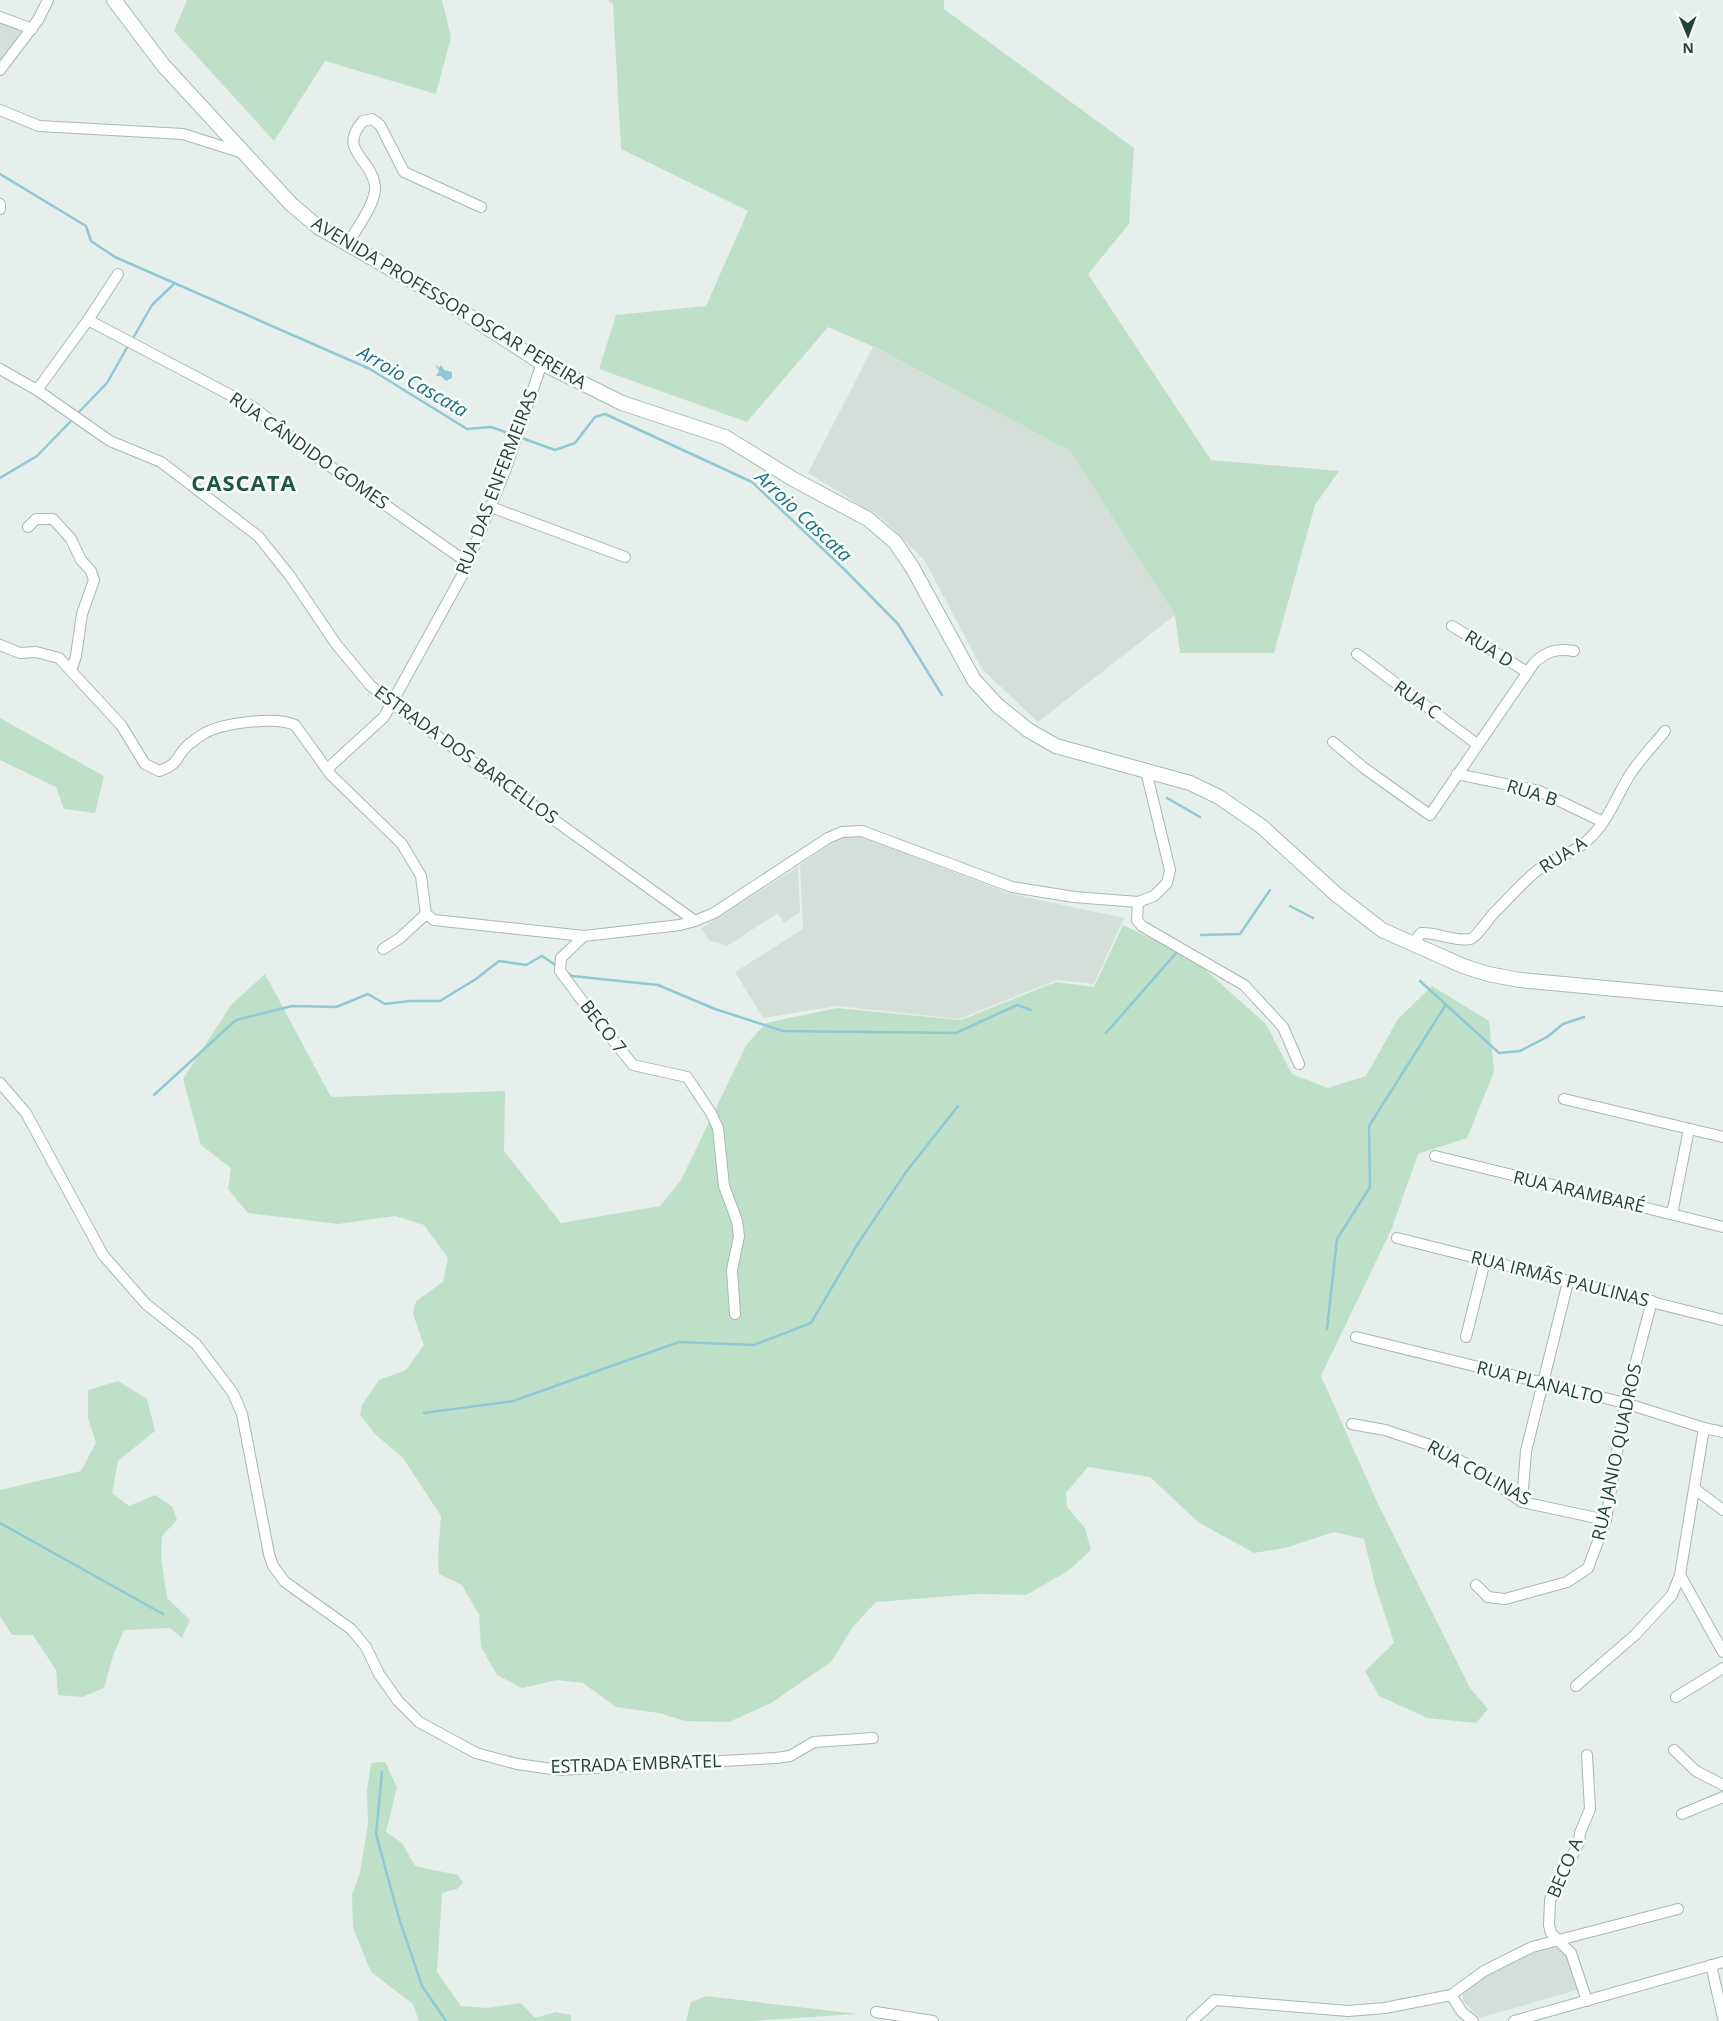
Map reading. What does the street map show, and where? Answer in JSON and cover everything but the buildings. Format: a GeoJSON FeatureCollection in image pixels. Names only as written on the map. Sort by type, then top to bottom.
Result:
{"type":"FeatureCollection","features":[{"type":"Feature","properties":{"kind":"main road","name":"AVENIDA PROFESSOR OSCAR PEREIRA"},"geometry":{"type":"LineString","coordinates":[[114,0],[163,65],[247,154],[291,204],[318,228],[440,297],[542,363],[622,403],[725,437],[793,478],[868,519],[895,542],[912,567],[974,680],[996,705],[1028,730],[1056,746],[1146,772],[1190,782],[1220,797],[1260,826],[1369,921],[1382,930],[1462,966],[1510,979],[1723,999]]}},
{"type":"Feature","properties":{"kind":"street"},"geometry":{"type":"LineString","coordinates":[[0,70],[32,28],[48,0]]}},
{"type":"Feature","properties":{"kind":"street"},"geometry":{"type":"LineString","coordinates":[[0,17],[32,28]]}},
{"type":"Feature","properties":{"kind":"street"},"geometry":{"type":"LineString","coordinates":[[0,110],[38,126],[183,134],[247,154]]}},
{"type":"Feature","properties":{"kind":"street"},"geometry":{"type":"LineString","coordinates":[[347,246],[374,198],[375,186],[369,170],[355,150],[352,139],[354,131],[363,121],[372,119],[380,125],[404,172],[481,207]]}},
{"type":"Feature","properties":{"kind":"street"},"geometry":{"type":"LineString","coordinates":[[0,204],[0,209]]}},
{"type":"Feature","properties":{"kind":"street"},"geometry":{"type":"LineString","coordinates":[[37,390],[88,320],[118,274]]}},
{"type":"Feature","properties":{"kind":"street","name":"RUA CÂNDIDO GOMES"},"geometry":{"type":"LineString","coordinates":[[88,320],[253,407],[318,457],[468,563]]}},
{"type":"Feature","properties":{"kind":"street","name":"RUA DAS ENFERMEIRAS"},"geometry":{"type":"LineString","coordinates":[[327,769],[384,717],[468,563],[491,507],[542,363]]}},
{"type":"Feature","properties":{"kind":"street","name":"ESTRADA DOS BARCELLOS"},"geometry":{"type":"LineString","coordinates":[[0,369],[37,390],[110,441],[161,462],[258,536],[290,576],[336,644],[370,685],[391,703],[695,921]]}},
{"type":"Feature","properties":{"kind":"street"},"geometry":{"type":"LineString","coordinates":[[491,507],[625,557]]}},
{"type":"Feature","properties":{"kind":"street"},"geometry":{"type":"LineString","coordinates":[[28,527],[36,519],[53,519],[71,539],[81,560],[91,571],[94,580],[82,614],[76,656],[71,671]]}},
{"type":"Feature","properties":{"kind":"street","name":"RUA D"},"geometry":{"type":"LineString","coordinates":[[1452,626],[1527,672]]}},
{"type":"Feature","properties":{"kind":"street"},"geometry":{"type":"LineString","coordinates":[[0,645],[20,653],[36,652],[59,658],[121,725],[145,764],[158,771],[173,766],[187,746],[204,733],[219,728],[266,721],[286,721],[295,725],[327,769],[402,844],[421,876],[426,914],[434,920],[584,936],[695,921],[714,912],[828,838],[842,832],[862,831],[1012,887],[1074,897],[1138,902],[1154,896],[1167,883],[1170,870],[1146,772]]}},
{"type":"Feature","properties":{"kind":"street"},"geometry":{"type":"LineString","coordinates":[[1333,742],[1364,768],[1430,815],[1527,672],[1544,654],[1561,648],[1574,651]]}},
{"type":"Feature","properties":{"kind":"street","name":"RUA C"},"geometry":{"type":"LineString","coordinates":[[1356,654],[1478,745]]}},
{"type":"Feature","properties":{"kind":"street","name":"RUA A"},"geometry":{"type":"LineString","coordinates":[[1413,944],[1421,933],[1434,932],[1452,938],[1470,939],[1476,936],[1488,917],[1540,868],[1556,858],[1577,850],[1603,822],[1632,772],[1665,731]]}},
{"type":"Feature","properties":{"kind":"street","name":"RUA B"},"geometry":{"type":"LineString","coordinates":[[1457,774],[1539,791],[1603,822]]}},
{"type":"Feature","properties":{"kind":"street"},"geometry":{"type":"LineString","coordinates":[[1138,902],[1137,920],[1142,926],[1244,985],[1283,1026],[1300,1064]]}},
{"type":"Feature","properties":{"kind":"street"},"geometry":{"type":"LineString","coordinates":[[383,949],[400,938],[426,914]]}},
{"type":"Feature","properties":{"kind":"street","name":"BECO 7"},"geometry":{"type":"LineString","coordinates":[[584,936],[561,958],[560,971],[594,1018],[634,1065],[687,1077],[711,1113],[718,1128],[724,1186],[738,1221],[739,1236],[732,1270],[735,1314]]}},
{"type":"Feature","properties":{"kind":"street","name":"ESTRADA EMBRATEL"},"geometry":{"type":"LineString","coordinates":[[0,1083],[26,1113],[103,1255],[146,1304],[196,1344],[232,1393],[242,1414],[269,1554],[278,1574],[285,1582],[351,1629],[366,1647],[379,1674],[398,1701],[419,1722],[476,1753],[517,1764],[559,1770],[667,1766],[790,1756],[814,1742],[873,1738]]}},
{"type":"Feature","properties":{"kind":"street"},"geometry":{"type":"LineString","coordinates":[[1564,1099],[1723,1137]]}},
{"type":"Feature","properties":{"kind":"street"},"geometry":{"type":"LineString","coordinates":[[1672,1214],[1689,1129]]}},
{"type":"Feature","properties":{"kind":"street","name":"RUA ARAMBARÉ"},"geometry":{"type":"LineString","coordinates":[[1435,1156],[1723,1227]]}},
{"type":"Feature","properties":{"kind":"street","name":"RUA IRMÃS PAULINAS"},"geometry":{"type":"LineString","coordinates":[[1397,1238],[1723,1320]]}},
{"type":"Feature","properties":{"kind":"street"},"geometry":{"type":"LineString","coordinates":[[1466,1337],[1485,1260]]}},
{"type":"Feature","properties":{"kind":"street"},"geometry":{"type":"LineString","coordinates":[[1522,1502],[1526,1451],[1568,1282]]}},
{"type":"Feature","properties":{"kind":"street","name":"RUA JANIO QUADROS"},"geometry":{"type":"LineString","coordinates":[[1476,1585],[1488,1597],[1505,1599],[1567,1582],[1588,1568],[1606,1520],[1625,1403],[1652,1301]]}},
{"type":"Feature","properties":{"kind":"street","name":"RUA PLANALTO"},"geometry":{"type":"LineString","coordinates":[[1356,1337],[1625,1403],[1704,1428],[1723,1432]]}},
{"type":"Feature","properties":{"kind":"street","name":"RUA COLINAS"},"geometry":{"type":"LineString","coordinates":[[1352,1424],[1385,1430],[1436,1447],[1475,1469],[1522,1502],[1606,1520]]}},
{"type":"Feature","properties":{"kind":"street"},"geometry":{"type":"LineString","coordinates":[[1576,1686],[1635,1635],[1672,1595],[1680,1575],[1704,1428]]}},
{"type":"Feature","properties":{"kind":"street"},"geometry":{"type":"LineString","coordinates":[[1695,1488],[1723,1510]]}},
{"type":"Feature","properties":{"kind":"street"},"geometry":{"type":"LineString","coordinates":[[1680,1575],[1723,1652]]}},
{"type":"Feature","properties":{"kind":"street"},"geometry":{"type":"LineString","coordinates":[[1676,1697],[1723,1668]]}},
{"type":"Feature","properties":{"kind":"street"},"geometry":{"type":"LineString","coordinates":[[1674,1750],[1696,1770],[1723,1785]]}},
{"type":"Feature","properties":{"kind":"street","name":"BECO A"},"geometry":{"type":"LineString","coordinates":[[1587,1755],[1590,1809],[1580,1834],[1579,1842],[1550,1900],[1548,1926],[1571,1953],[1587,2001]]}},
{"type":"Feature","properties":{"kind":"street"},"geometry":{"type":"LineString","coordinates":[[1682,1814],[1723,1797]]}},
{"type":"Feature","properties":{"kind":"street"},"geometry":{"type":"LineString","coordinates":[[1192,2021],[1215,2000],[1348,2011],[1385,2008],[1451,1995],[1484,1971],[1532,1947],[1678,1909]]}},
{"type":"Feature","properties":{"kind":"street"},"geometry":{"type":"LineString","coordinates":[[1514,2021],[1723,1962]]}},
{"type":"Feature","properties":{"kind":"street"},"geometry":{"type":"LineString","coordinates":[[1712,1965],[1723,2018]]}},
{"type":"Feature","properties":{"kind":"street"},"geometry":{"type":"LineString","coordinates":[[1451,1995],[1462,2012],[1473,2021]]}},
{"type":"Feature","properties":{"kind":"street"},"geometry":{"type":"LineString","coordinates":[[876,2012],[933,2021]]}},
{"type":"Feature","properties":{"kind":"shaded area"},"geometry":{"type":"Polygon","coordinates":[[[0,20],[23,26],[13,51],[0,67],[0,20]]]}},
{"type":"Feature","properties":{"kind":"shaded area"},"geometry":{"type":"Polygon","coordinates":[[[873,347],[1070,451],[1175,615],[1038,722],[982,669],[925,561],[883,519],[808,473],[873,347]]]}},
{"type":"Feature","properties":{"kind":"shaded area"},"geometry":{"type":"Polygon","coordinates":[[[859,836],[1011,894],[1124,918],[1094,984],[1057,980],[959,1019],[837,1006],[763,1018],[735,972],[803,929],[800,865],[841,837],[859,836]]]}},
{"type":"Feature","properties":{"kind":"shaded area"},"geometry":{"type":"Polygon","coordinates":[[[798,867],[800,912],[784,923],[778,913],[727,946],[709,940],[701,928],[798,867]]]}},
{"type":"Feature","properties":{"kind":"shaded area"},"geometry":{"type":"Polygon","coordinates":[[[1550,1945],[1565,1946],[1580,1989],[1480,2018],[1463,2001],[1463,1990],[1478,1979],[1550,1945]]]}},
{"type":"Feature","properties":{"kind":"green space"},"geometry":{"type":"Polygon","coordinates":[[[187,0],[442,0],[451,37],[436,94],[325,61],[274,141],[174,31],[187,0]]]}},
{"type":"Feature","properties":{"kind":"green space"},"geometry":{"type":"Polygon","coordinates":[[[608,0],[944,0],[944,9],[1134,148],[1129,224],[1088,274],[1211,460],[1339,471],[1315,505],[1274,653],[1180,653],[1175,615],[1070,451],[874,347],[828,327],[747,422],[599,369],[616,315],[706,306],[748,211],[621,149],[613,4],[608,0]]]}},
{"type":"Feature","properties":{"kind":"green space"},"geometry":{"type":"Polygon","coordinates":[[[0,718],[104,776],[95,813],[64,809],[56,787],[0,760],[0,718]]]}},
{"type":"Feature","properties":{"kind":"green space"},"geometry":{"type":"Polygon","coordinates":[[[1123,925],[1192,958],[1266,1024],[1292,1074],[1328,1088],[1366,1076],[1398,1019],[1432,986],[1489,1021],[1494,1072],[1467,1138],[1418,1154],[1392,1228],[1321,1376],[1377,1502],[1470,1688],[1488,1709],[1476,1723],[1427,1718],[1379,1696],[1365,1671],[1394,1643],[1374,1581],[1364,1539],[1334,1532],[1285,1548],[1254,1553],[1198,1522],[1150,1477],[1088,1467],[1066,1493],[1067,1507],[1085,1528],[1091,1550],[1068,1571],[1026,1595],[976,1594],[876,1602],[852,1628],[831,1662],[771,1703],[729,1722],[685,1721],[659,1713],[616,1707],[583,1683],[557,1680],[522,1688],[497,1675],[481,1647],[479,1615],[462,1585],[439,1574],[438,1556],[441,1516],[403,1458],[375,1434],[360,1415],[362,1405],[379,1380],[406,1370],[424,1345],[413,1314],[416,1301],[443,1282],[448,1258],[424,1225],[395,1216],[338,1224],[248,1213],[228,1189],[231,1168],[201,1145],[183,1079],[231,1005],[265,974],[331,1097],[505,1091],[504,1151],[561,1223],[660,1206],[681,1180],[747,1044],[766,1023],[837,1008],[961,1020],[1056,982],[1094,987],[1123,925]]]}},
{"type":"Feature","properties":{"kind":"green space"},"geometry":{"type":"Polygon","coordinates":[[[118,1381],[147,1399],[155,1431],[118,1461],[112,1493],[129,1506],[155,1495],[172,1506],[177,1520],[162,1536],[161,1556],[167,1598],[190,1620],[182,1638],[170,1628],[124,1630],[113,1656],[104,1688],[82,1697],[58,1695],[56,1670],[33,1635],[12,1635],[0,1616],[0,1490],[81,1471],[96,1443],[88,1418],[88,1390],[118,1381]]]}},
{"type":"Feature","properties":{"kind":"green space"},"geometry":{"type":"Polygon","coordinates":[[[385,1762],[397,1787],[386,1832],[402,1843],[415,1866],[458,1875],[463,1883],[457,1889],[442,1893],[437,1972],[461,2006],[487,2008],[521,2003],[535,2018],[556,2012],[571,2015],[571,2021],[419,2021],[413,2004],[371,1972],[353,1928],[352,1894],[360,1873],[368,1823],[367,1790],[371,1763],[385,1762]]]}},
{"type":"Feature","properties":{"kind":"green space"},"geometry":{"type":"Polygon","coordinates":[[[706,1996],[858,2014],[752,2021],[686,2021],[691,2002],[706,1996]]]}},
{"type":"Feature","properties":{"kind":"water"},"geometry":{"type":"Polygon","coordinates":[[[435,364],[439,368],[441,365],[444,370],[452,372],[452,378],[446,381],[441,376],[436,376],[439,371],[435,364]]]}},
{"type":"Feature","properties":{"kind":"waterway","name":"Arroio Cascata"},"geometry":{"type":"LineString","coordinates":[[0,174],[86,226],[91,241],[115,257],[370,369],[467,429],[491,427],[514,435]]}},
{"type":"Feature","properties":{"kind":"waterway"},"geometry":{"type":"LineString","coordinates":[[132,340],[152,305],[175,283]]}},
{"type":"Feature","properties":{"kind":"waterway"},"geometry":{"type":"LineString","coordinates":[[77,414],[107,383],[129,344]]}},
{"type":"Feature","properties":{"kind":"waterway","name":"Arroio Cascata"},"geometry":{"type":"LineString","coordinates":[[519,437],[555,450],[575,443],[595,417],[605,414],[752,482],[845,570],[898,624],[942,695]]}},
{"type":"Feature","properties":{"kind":"waterway"},"geometry":{"type":"LineString","coordinates":[[0,478],[37,456],[74,418]]}},
{"type":"Feature","properties":{"kind":"waterway","name":"Arroio Cascata"},"geometry":{"type":"LineString","coordinates":[[1167,798],[1200,817]]}},
{"type":"Feature","properties":{"kind":"waterway"},"geometry":{"type":"LineString","coordinates":[[1201,935],[1240,934],[1270,890]]}},
{"type":"Feature","properties":{"kind":"waterway","name":"Arroio Cascata"},"geometry":{"type":"LineString","coordinates":[[1290,906],[1313,918]]}},
{"type":"Feature","properties":{"kind":"waterway"},"geometry":{"type":"LineString","coordinates":[[1106,1033],[1177,952]]}},
{"type":"Feature","properties":{"kind":"waterway"},"geometry":{"type":"LineString","coordinates":[[154,1095],[236,1020],[292,1006],[336,1007],[368,994],[385,1004],[410,1001],[440,1001],[476,979],[499,961],[526,965],[542,956],[557,966]]}},
{"type":"Feature","properties":{"kind":"waterway"},"geometry":{"type":"LineString","coordinates":[[566,972],[572,976],[658,985],[715,1009],[783,1031],[956,1033],[1017,1005],[1031,1010]]}},
{"type":"Feature","properties":{"kind":"waterway","name":"Arroio Cascata"},"geometry":{"type":"LineString","coordinates":[[1420,981],[1499,1053],[1520,1051],[1547,1037],[1563,1024],[1584,1017]]}},
{"type":"Feature","properties":{"kind":"waterway"},"geometry":{"type":"LineString","coordinates":[[1327,1329],[1337,1239],[1370,1187],[1369,1126],[1445,1006]]}},
{"type":"Feature","properties":{"kind":"waterway"},"geometry":{"type":"LineString","coordinates":[[424,1413],[513,1401],[679,1342],[754,1345],[811,1323],[857,1245],[906,1172],[958,1106]]}},
{"type":"Feature","properties":{"kind":"waterway"},"geometry":{"type":"LineString","coordinates":[[0,1523],[163,1614]]}},
{"type":"Feature","properties":{"kind":"waterway"},"geometry":{"type":"LineString","coordinates":[[382,1772],[376,1834],[399,1918],[422,1986],[446,2021]]}},
{"type":"Feature","properties":{"kind":"district","name":"CASCATA"},"geometry":{"type":"Point","coordinates":[244,483]}}]}
